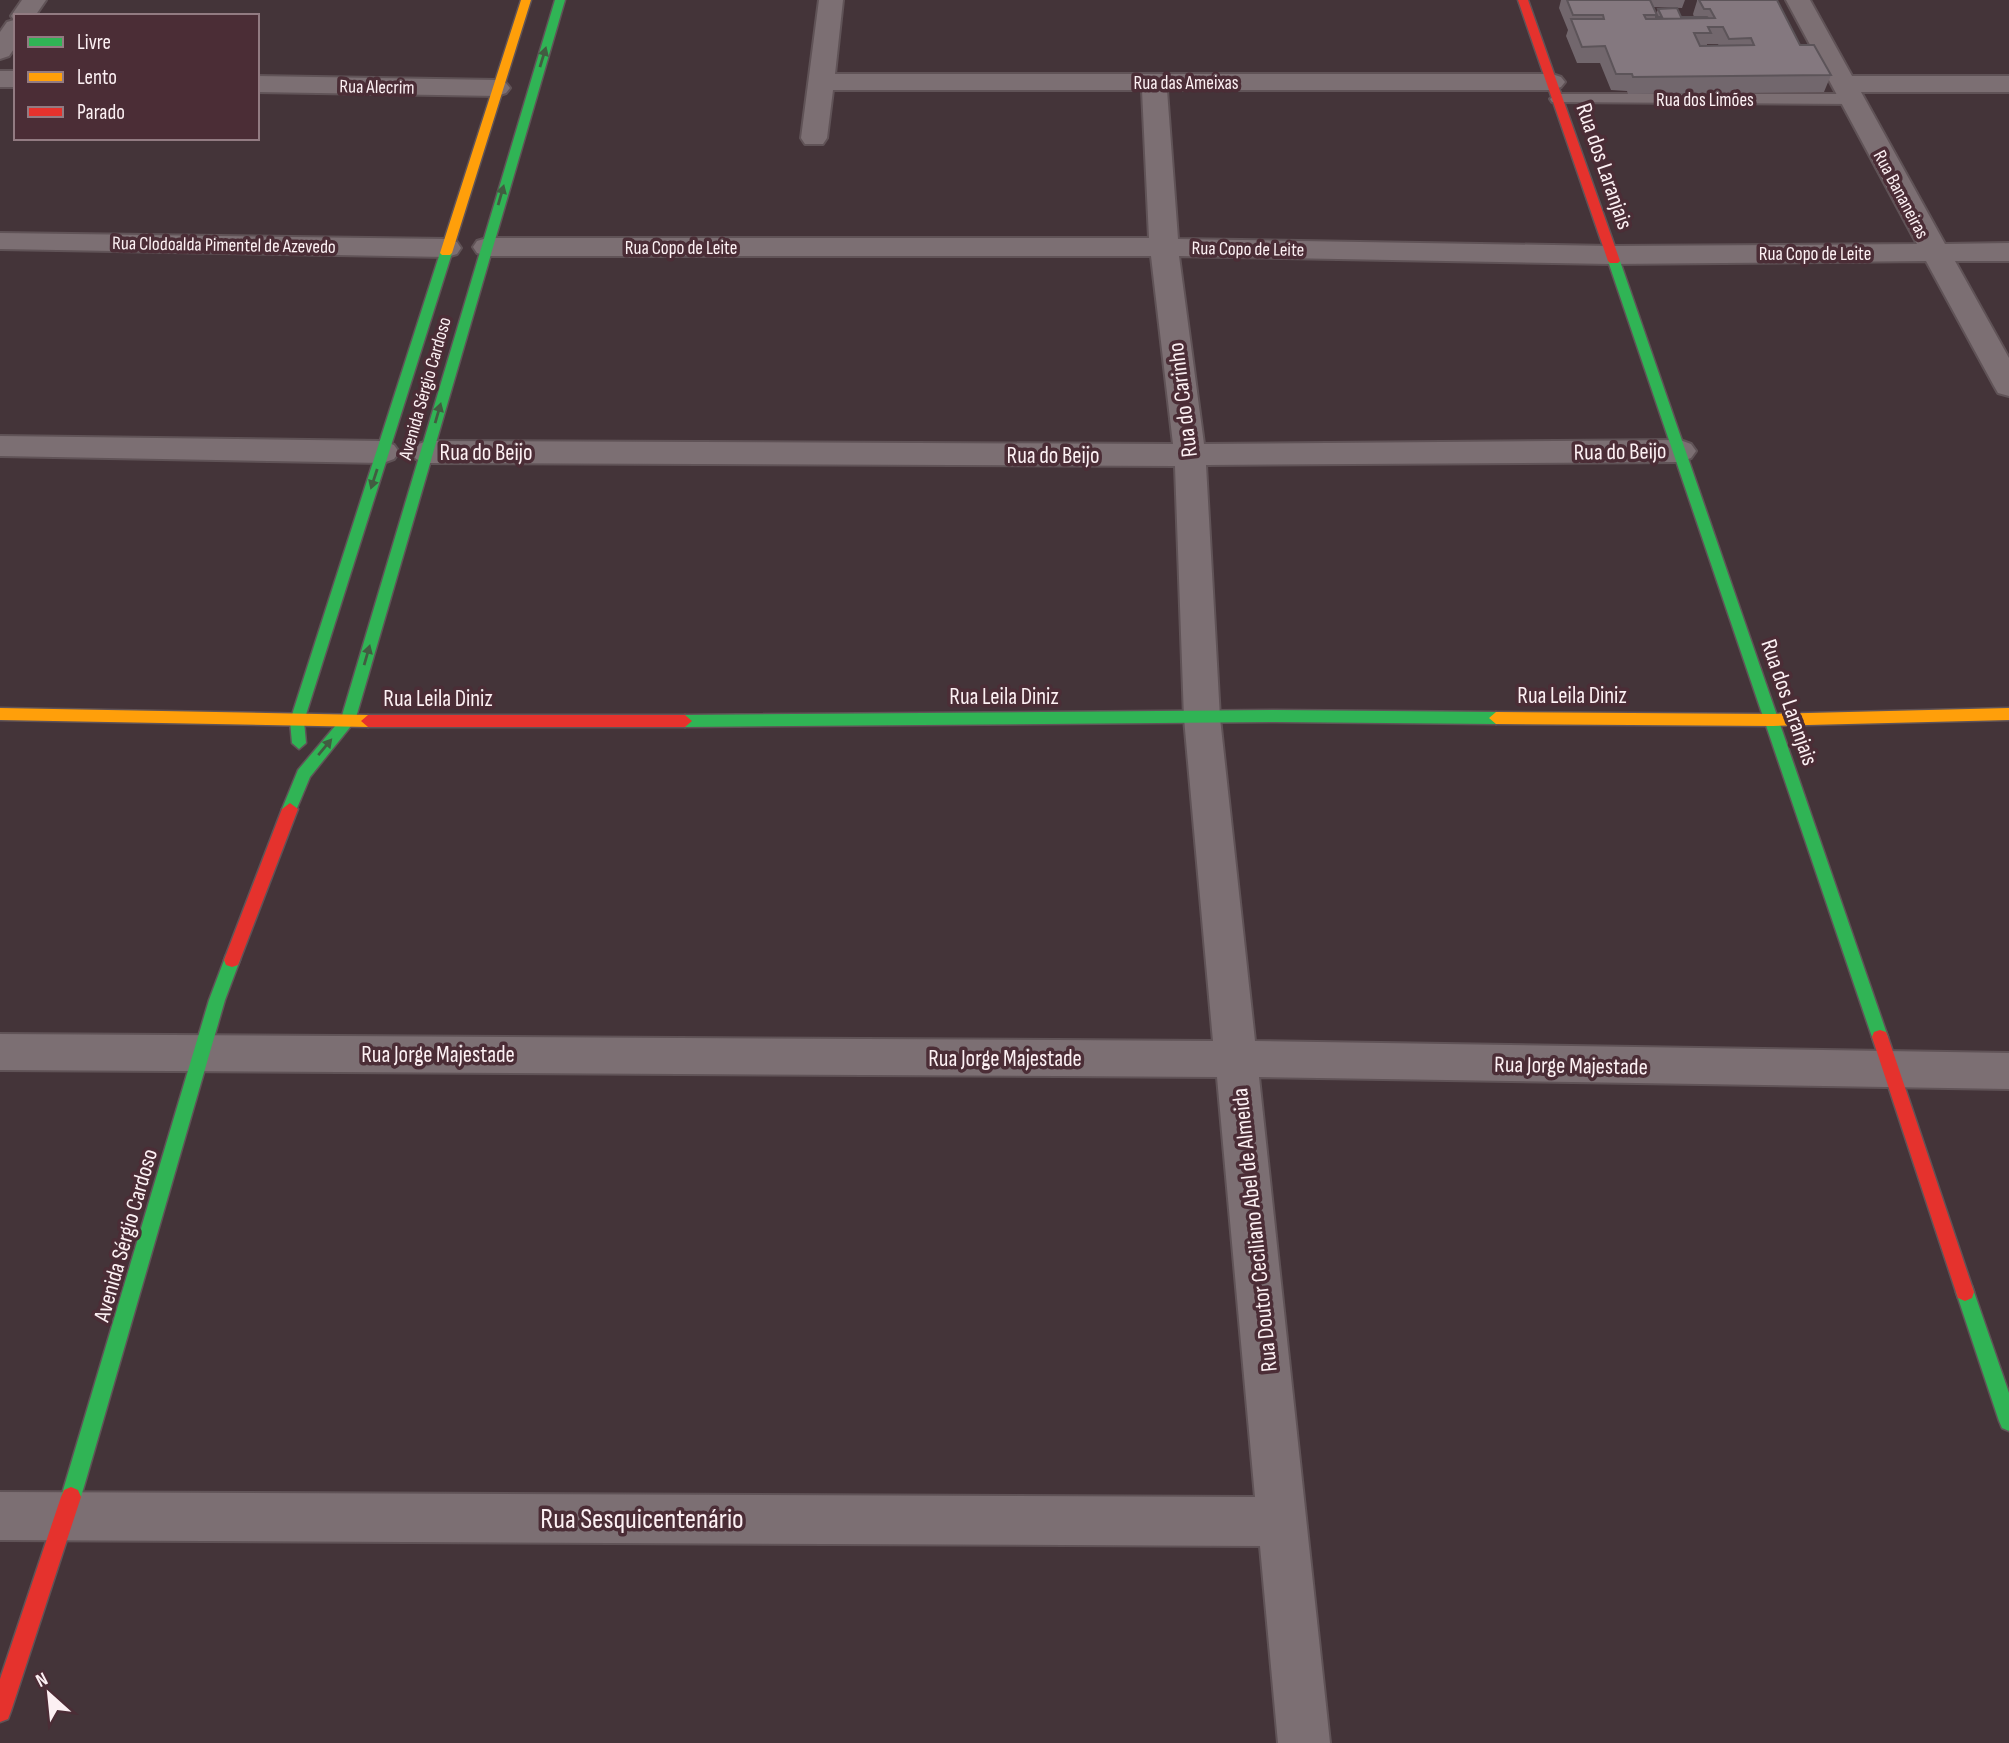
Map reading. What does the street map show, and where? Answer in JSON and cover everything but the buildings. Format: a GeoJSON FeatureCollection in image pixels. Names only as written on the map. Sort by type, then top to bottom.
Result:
{"type":"FeatureCollection","features":[{"type":"Feature","properties":{"kind":"street","name":"Avenida Sérgio Cardoso"},"geometry":{"type":"LineString","coordinates":[[0,1711],[66,1515],[217,1000],[303,774],[348,721],[427,452],[467,247],[473,160],[526,0]]}},
{"type":"Feature","properties":{"kind":"street","name":"Avenida Sérgio Cardoso"},"geometry":{"type":"LineString","coordinates":[[303,774],[297,721],[383,452],[467,247],[511,160],[560,0]]}},
{"type":"Feature","properties":{"kind":"street"},"geometry":{"type":"LineString","coordinates":[[814,138],[831,0]]}},
{"type":"Feature","properties":{"kind":"street","name":"Rua dos Laranjais"},"geometry":{"type":"LineString","coordinates":[[1523,0],[1773,720],[1888,1070],[2009,1421]]}},
{"type":"Feature","properties":{"kind":"street","name":"Rua Bananeiras"},"geometry":{"type":"LineString","coordinates":[[1798,0],[1933,252],[2009,386]]}},
{"type":"Feature","properties":{"kind":"street"},"geometry":{"type":"LineString","coordinates":[[0,51],[14,30]]}},
{"type":"Feature","properties":{"kind":"street","name":"Rua das Ameixas"},"geometry":{"type":"LineString","coordinates":[[821,82],[1154,82],[1555,91]]}},
{"type":"Feature","properties":{"kind":"street","name":"Rua do Carinho"},"geometry":{"type":"LineString","coordinates":[[1154,82],[1164,247],[1189,455],[1202,718]]}},
{"type":"Feature","properties":{"kind":"street","name":"Rua Alecrim"},"geometry":{"type":"LineString","coordinates":[[259,84],[497,88]]}},
{"type":"Feature","properties":{"kind":"street","name":"Rua dos Limões"},"geometry":{"type":"LineString","coordinates":[[1847,91],[2009,84]]}},
{"type":"Feature","properties":{"kind":"street"},"geometry":{"type":"LineString","coordinates":[[497,88],[534,88]]}},
{"type":"Feature","properties":{"kind":"street"},"geometry":{"type":"LineString","coordinates":[[473,160],[511,160]]}},
{"type":"Feature","properties":{"kind":"street","name":"Rua Clodoalda Pimentel de Azevedo"},"geometry":{"type":"LineString","coordinates":[[0,241],[467,247]]}},
{"type":"Feature","properties":{"kind":"street","name":"Rua Copo de Leite"},"geometry":{"type":"LineString","coordinates":[[467,247],[1164,247],[1611,254],[2009,252]]}},
{"type":"Feature","properties":{"kind":"street"},"geometry":{"type":"LineString","coordinates":[[0,446],[427,452]]}},
{"type":"Feature","properties":{"kind":"street","name":"Rua do Beijo"},"geometry":{"type":"LineString","coordinates":[[427,452],[1189,455],[1680,451]]}},
{"type":"Feature","properties":{"kind":"street","name":"Rua Leila Diniz"},"geometry":{"type":"LineString","coordinates":[[0,714],[348,721],[1202,718],[1773,720],[2009,714]]}},
{"type":"Feature","properties":{"kind":"street","name":"Rua Doutor Ceciliano Abel de Almeida"},"geometry":{"type":"LineString","coordinates":[[1202,718],[1304,1743]]}},
{"type":"Feature","properties":{"kind":"street","name":"Rua Jorge Majestade"},"geometry":{"type":"LineString","coordinates":[[0,1052],[1236,1059],[2009,1071]]}},
{"type":"Feature","properties":{"kind":"street","name":"Rua Sesquicentenário"},"geometry":{"type":"LineString","coordinates":[[0,1516],[1283,1522]]}},
{"type":"Feature","properties":{"kind":"lane","name":"Rua dos Limões"},"geometry":{"type":"LineString","coordinates":[[1555,91],[1847,91]]}},
{"type":"Feature","properties":{"kind":"traffic: fast"},"geometry":{"type":"LineString","coordinates":[[290,809],[303,774],[348,721],[560,0]]}},
{"type":"Feature","properties":{"kind":"traffic: fast"},"geometry":{"type":"LineString","coordinates":[[299,743],[297,721],[446,253]]}},
{"type":"Feature","properties":{"kind":"traffic: fast"},"geometry":{"type":"LineString","coordinates":[[1614,261],[1880,1037]]}},
{"type":"Feature","properties":{"kind":"traffic: fast"},"geometry":{"type":"LineString","coordinates":[[685,721],[1274,716],[1496,718]]}},
{"type":"Feature","properties":{"kind":"traffic: fast"},"geometry":{"type":"LineString","coordinates":[[71,1497],[217,1000],[232,960]]}},
{"type":"Feature","properties":{"kind":"traffic: fast"},"geometry":{"type":"LineString","coordinates":[[1965,1292],[2009,1421]]}},
{"type":"Feature","properties":{"kind":"traffic: slow"},"geometry":{"type":"LineString","coordinates":[[446,253],[526,0]]}},
{"type":"Feature","properties":{"kind":"traffic: slow"},"geometry":{"type":"LineString","coordinates":[[0,714],[368,721]]}},
{"type":"Feature","properties":{"kind":"traffic: slow"},"geometry":{"type":"LineString","coordinates":[[1496,718],[1773,720],[2009,714]]}},
{"type":"Feature","properties":{"kind":"traffic: jam"},"geometry":{"type":"LineString","coordinates":[[1523,0],[1614,261]]}},
{"type":"Feature","properties":{"kind":"traffic: jam"},"geometry":{"type":"LineString","coordinates":[[368,721],[685,721]]}},
{"type":"Feature","properties":{"kind":"traffic: jam"},"geometry":{"type":"LineString","coordinates":[[232,960],[290,809]]}},
{"type":"Feature","properties":{"kind":"traffic: jam"},"geometry":{"type":"LineString","coordinates":[[1880,1037],[1965,1292]]}},
{"type":"Feature","properties":{"kind":"traffic: jam"},"geometry":{"type":"LineString","coordinates":[[0,1711],[71,1497]]}}]}
